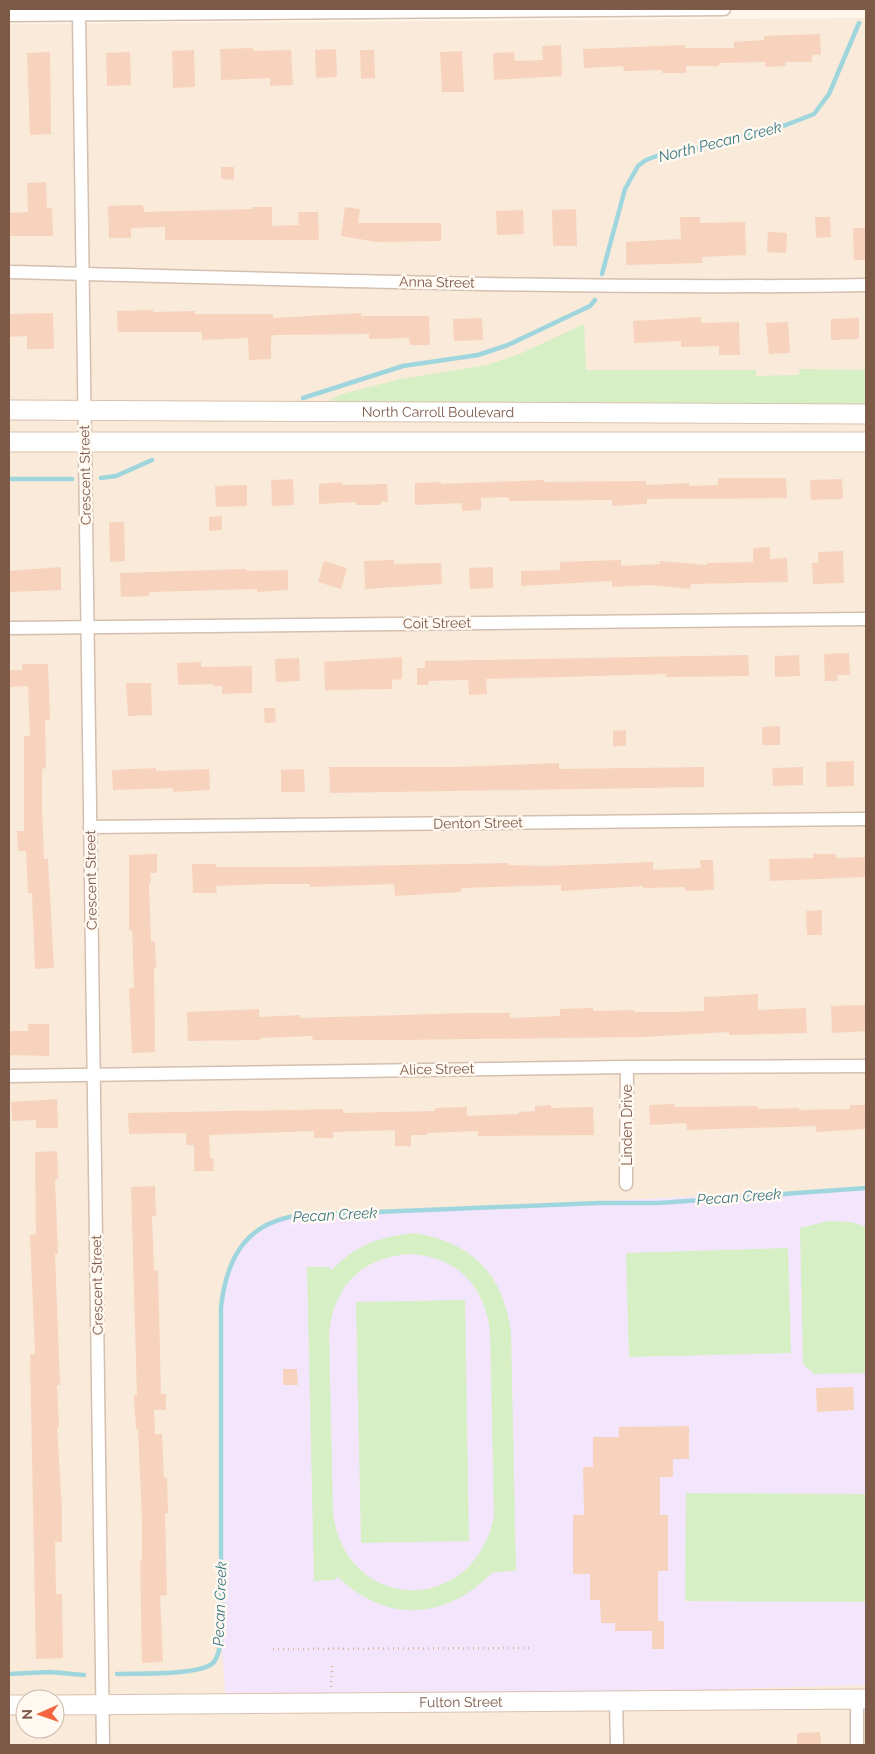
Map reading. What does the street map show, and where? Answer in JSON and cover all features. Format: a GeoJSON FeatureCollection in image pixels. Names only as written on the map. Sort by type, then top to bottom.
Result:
{"type":"FeatureCollection","features":[{"type":"Feature","properties":{"kind":"main road","name":"North Carroll Boulevard"},"geometry":{"type":"LineString","coordinates":[[9,410],[866,414]]}},
{"type":"Feature","properties":{"kind":"main road"},"geometry":{"type":"LineString","coordinates":[[9,442],[866,442]]}},
{"type":"Feature","properties":{"kind":"main road","name":"Fulton Street"},"geometry":{"type":"LineString","coordinates":[[65,1705],[862,1699]]}},
{"type":"Feature","properties":{"kind":"street"},"geometry":{"type":"LineString","coordinates":[[9,15],[286,11],[724,9]]}},
{"type":"Feature","properties":{"kind":"street","name":"Crescent Street"},"geometry":{"type":"LineString","coordinates":[[79,14],[103,1745]]}},
{"type":"Feature","properties":{"kind":"street","name":"Anna Street"},"geometry":{"type":"LineString","coordinates":[[9,272],[585,285],[866,286]]}},
{"type":"Feature","properties":{"kind":"street","name":"Coit Street"},"geometry":{"type":"LineString","coordinates":[[9,628],[866,618]]}},
{"type":"Feature","properties":{"kind":"street","name":"Denton Street"},"geometry":{"type":"LineString","coordinates":[[90,827],[866,819]]}},
{"type":"Feature","properties":{"kind":"street","name":"Alice Street"},"geometry":{"type":"LineString","coordinates":[[9,1076],[627,1067],[866,1066]]}},
{"type":"Feature","properties":{"kind":"street","name":"Linden Drive"},"geometry":{"type":"LineString","coordinates":[[626,1184],[627,1067]]}},
{"type":"Feature","properties":{"kind":"street"},"geometry":{"type":"LineString","coordinates":[[857,1745],[862,1699]]}},
{"type":"Feature","properties":{"kind":"street"},"geometry":{"type":"LineString","coordinates":[[616,1700],[617,1745]]}},
{"type":"Feature","properties":{"kind":"path"},"geometry":{"type":"LineString","coordinates":[[273,1650],[533,1648]]}},
{"type":"Feature","properties":{"kind":"path"},"geometry":{"type":"LineString","coordinates":[[331,1687],[332,1666]]}},
{"type":"Feature","properties":{"kind":"shaded area"},"geometry":{"type":"Polygon","coordinates":[[[866,18],[866,1745],[9,1745],[9,24],[866,18]]]}},
{"type":"Feature","properties":{"kind":"shaded area"},"geometry":{"type":"Polygon","coordinates":[[[866,1188],[866,1685],[226,1704],[221,1639],[221,1307],[227,1272],[236,1252],[259,1228],[281,1219],[299,1216],[866,1188]]]}},
{"type":"Feature","properties":{"kind":"green space"},"geometry":{"type":"Polygon","coordinates":[[[584,324],[586,370],[756,370],[756,376],[799,375],[800,369],[866,370],[866,404],[330,405],[330,400],[342,394],[401,379],[487,365],[522,353],[584,324]]]}},
{"type":"Feature","properties":{"kind":"green space"},"geometry":{"type":"Polygon","coordinates":[[[829,1221],[851,1222],[866,1227],[866,1373],[814,1374],[803,1364],[800,1228],[829,1221]]]}},
{"type":"Feature","properties":{"kind":"green space"},"geometry":{"type":"Polygon","coordinates":[[[415,1233],[435,1238],[469,1253],[482,1265],[501,1293],[511,1332],[516,1571],[493,1572],[475,1588],[456,1600],[436,1607],[416,1610],[396,1609],[376,1603],[357,1592],[338,1577],[333,1580],[314,1581],[307,1267],[327,1267],[332,1270],[341,1261],[360,1248],[380,1239],[415,1233]],[[410,1254],[393,1257],[377,1261],[364,1268],[344,1288],[337,1301],[329,1334],[333,1513],[343,1546],[361,1570],[384,1585],[411,1590],[438,1586],[462,1572],[482,1549],[494,1516],[490,1330],[486,1314],[481,1299],[465,1276],[454,1267],[427,1256],[410,1254]]]}},
{"type":"Feature","properties":{"kind":"green space"},"geometry":{"type":"Polygon","coordinates":[[[788,1248],[791,1353],[629,1357],[626,1253],[788,1248]]]}},
{"type":"Feature","properties":{"kind":"green space"},"geometry":{"type":"Polygon","coordinates":[[[465,1300],[469,1541],[361,1543],[356,1302],[465,1300]]]}},
{"type":"Feature","properties":{"kind":"green space"},"geometry":{"type":"Polygon","coordinates":[[[686,1493],[866,1494],[866,1602],[685,1601],[686,1493]]]}},
{"type":"Feature","properties":{"kind":"building"},"geometry":{"type":"Polygon","coordinates":[[[820,34],[821,54],[812,55],[812,62],[785,62],[786,66],[765,67],[765,62],[719,63],[719,66],[686,66],[686,73],[662,73],[662,70],[624,71],[623,66],[584,68],[583,49],[685,45],[685,48],[734,48],[734,42],[764,40],[764,36],[820,34]]]}},
{"type":"Feature","properties":{"kind":"building"},"geometry":{"type":"Polygon","coordinates":[[[561,45],[562,76],[494,80],[493,53],[514,52],[515,61],[543,60],[542,46],[561,45]]]}},
{"type":"Feature","properties":{"kind":"building"},"geometry":{"type":"Polygon","coordinates":[[[253,48],[253,51],[291,50],[293,85],[270,86],[270,78],[221,80],[220,49],[253,48]]]}},
{"type":"Feature","properties":{"kind":"building"},"geometry":{"type":"Polygon","coordinates":[[[336,49],[337,77],[316,78],[315,50],[336,49]]]}},
{"type":"Feature","properties":{"kind":"building"},"geometry":{"type":"Polygon","coordinates":[[[194,50],[195,87],[173,88],[172,51],[194,50]]]}},
{"type":"Feature","properties":{"kind":"building"},"geometry":{"type":"Polygon","coordinates":[[[360,50],[374,50],[375,78],[361,79],[360,50]]]}},
{"type":"Feature","properties":{"kind":"building"},"geometry":{"type":"Polygon","coordinates":[[[462,51],[464,92],[442,92],[440,52],[462,51]]]}},
{"type":"Feature","properties":{"kind":"building"},"geometry":{"type":"Polygon","coordinates":[[[50,52],[51,134],[30,135],[27,53],[50,52]]]}},
{"type":"Feature","properties":{"kind":"building"},"geometry":{"type":"Polygon","coordinates":[[[130,52],[131,85],[107,86],[106,53],[130,52]]]}},
{"type":"Feature","properties":{"kind":"building"},"geometry":{"type":"Polygon","coordinates":[[[221,167],[234,167],[234,180],[221,179],[221,167]]]}},
{"type":"Feature","properties":{"kind":"building"},"geometry":{"type":"Polygon","coordinates":[[[46,182],[47,208],[52,208],[53,236],[9,236],[9,213],[28,212],[27,183],[46,182]]]}},
{"type":"Feature","properties":{"kind":"building"},"geometry":{"type":"Polygon","coordinates":[[[143,205],[144,212],[272,207],[272,226],[299,225],[298,212],[318,212],[319,240],[165,240],[165,227],[131,228],[131,238],[109,238],[108,206],[143,205]]]}},
{"type":"Feature","properties":{"kind":"building"},"geometry":{"type":"Polygon","coordinates":[[[345,207],[360,209],[358,223],[441,223],[441,241],[377,242],[341,236],[345,207]]]}},
{"type":"Feature","properties":{"kind":"building"},"geometry":{"type":"Polygon","coordinates":[[[576,209],[577,246],[553,246],[552,210],[576,209]]]}},
{"type":"Feature","properties":{"kind":"building"},"geometry":{"type":"Polygon","coordinates":[[[523,210],[524,234],[497,235],[496,211],[523,210]]]}},
{"type":"Feature","properties":{"kind":"building"},"geometry":{"type":"Polygon","coordinates":[[[680,217],[700,217],[700,223],[745,222],[746,255],[702,257],[703,263],[626,265],[626,242],[681,239],[680,217]]]}},
{"type":"Feature","properties":{"kind":"building"},"geometry":{"type":"Polygon","coordinates":[[[815,217],[830,217],[831,237],[816,238],[815,217]]]}},
{"type":"Feature","properties":{"kind":"building"},"geometry":{"type":"Polygon","coordinates":[[[853,228],[866,228],[866,260],[854,260],[853,228]]]}},
{"type":"Feature","properties":{"kind":"building"},"geometry":{"type":"Polygon","coordinates":[[[768,232],[787,233],[786,253],[767,252],[768,232]]]}},
{"type":"Feature","properties":{"kind":"building"},"geometry":{"type":"Polygon","coordinates":[[[153,310],[153,312],[195,311],[195,314],[273,314],[273,318],[361,313],[361,316],[429,316],[430,345],[410,345],[409,338],[369,339],[369,334],[274,335],[271,337],[271,359],[249,360],[248,338],[202,340],[202,332],[118,332],[117,311],[153,310]]]}},
{"type":"Feature","properties":{"kind":"building"},"geometry":{"type":"Polygon","coordinates":[[[53,313],[54,349],[27,349],[27,336],[9,337],[9,314],[53,313]]]}},
{"type":"Feature","properties":{"kind":"building"},"geometry":{"type":"Polygon","coordinates":[[[701,317],[701,323],[739,322],[740,355],[719,355],[719,346],[681,347],[681,341],[634,343],[633,321],[701,317]]]}},
{"type":"Feature","properties":{"kind":"building"},"geometry":{"type":"Polygon","coordinates":[[[482,318],[483,340],[454,341],[453,319],[482,318]]]}},
{"type":"Feature","properties":{"kind":"building"},"geometry":{"type":"Polygon","coordinates":[[[859,318],[859,339],[831,340],[831,319],[859,318]]]}},
{"type":"Feature","properties":{"kind":"building"},"geometry":{"type":"Polygon","coordinates":[[[788,322],[790,353],[769,354],[766,323],[788,322]]]}},
{"type":"Feature","properties":{"kind":"building"},"geometry":{"type":"Polygon","coordinates":[[[718,478],[786,478],[787,498],[647,499],[647,504],[612,506],[612,500],[509,501],[509,497],[481,498],[481,510],[462,511],[462,503],[415,505],[415,483],[441,482],[441,484],[544,480],[544,482],[646,481],[646,485],[689,483],[689,486],[718,485],[718,478]]]}},
{"type":"Feature","properties":{"kind":"building"},"geometry":{"type":"Polygon","coordinates":[[[293,479],[294,505],[272,506],[271,480],[293,479]]]}},
{"type":"Feature","properties":{"kind":"building"},"geometry":{"type":"Polygon","coordinates":[[[842,479],[843,499],[811,500],[810,480],[842,479]]]}},
{"type":"Feature","properties":{"kind":"building"},"geometry":{"type":"Polygon","coordinates":[[[342,482],[342,485],[387,484],[388,502],[381,502],[381,505],[356,505],[356,502],[319,504],[319,484],[342,482]]]}},
{"type":"Feature","properties":{"kind":"building"},"geometry":{"type":"Polygon","coordinates":[[[247,485],[247,506],[216,507],[215,486],[247,485]]]}},
{"type":"Feature","properties":{"kind":"building"},"geometry":{"type":"Polygon","coordinates":[[[222,516],[222,530],[209,531],[209,517],[222,516]]]}},
{"type":"Feature","properties":{"kind":"building"},"geometry":{"type":"Polygon","coordinates":[[[109,522],[124,522],[125,561],[110,562],[109,522]]]}},
{"type":"Feature","properties":{"kind":"building"},"geometry":{"type":"Polygon","coordinates":[[[770,547],[770,559],[787,558],[788,582],[691,584],[690,589],[650,585],[612,587],[612,581],[521,586],[521,571],[560,570],[560,562],[621,560],[621,566],[660,564],[660,561],[707,565],[707,563],[753,562],[753,548],[770,547]]]}},
{"type":"Feature","properties":{"kind":"building"},"geometry":{"type":"Polygon","coordinates":[[[843,551],[844,583],[813,584],[812,563],[818,563],[818,552],[843,551]]]}},
{"type":"Feature","properties":{"kind":"building"},"geometry":{"type":"Polygon","coordinates":[[[394,560],[394,564],[441,563],[442,584],[365,589],[364,561],[394,560]]]}},
{"type":"Feature","properties":{"kind":"building"},"geometry":{"type":"Polygon","coordinates":[[[324,561],[347,568],[341,589],[318,582],[324,561]]]}},
{"type":"Feature","properties":{"kind":"building"},"geometry":{"type":"Polygon","coordinates":[[[61,567],[61,590],[9,592],[9,571],[61,567]]]}},
{"type":"Feature","properties":{"kind":"building"},"geometry":{"type":"Polygon","coordinates":[[[493,567],[493,588],[470,589],[469,568],[493,567]]]}},
{"type":"Feature","properties":{"kind":"building"},"geometry":{"type":"Polygon","coordinates":[[[246,569],[247,571],[288,570],[288,590],[257,592],[257,589],[149,592],[149,596],[121,597],[120,573],[246,569]]]}},
{"type":"Feature","properties":{"kind":"building"},"geometry":{"type":"Polygon","coordinates":[[[849,653],[850,675],[837,675],[838,681],[825,681],[824,654],[849,653]]]}},
{"type":"Feature","properties":{"kind":"building"},"geometry":{"type":"Polygon","coordinates":[[[748,655],[749,676],[666,677],[666,674],[486,679],[487,694],[469,695],[468,680],[428,681],[429,685],[417,685],[417,668],[425,668],[425,661],[748,655]]]}},
{"type":"Feature","properties":{"kind":"building"},"geometry":{"type":"Polygon","coordinates":[[[799,655],[800,676],[775,677],[775,656],[799,655]]]}},
{"type":"Feature","properties":{"kind":"building"},"geometry":{"type":"Polygon","coordinates":[[[402,657],[402,679],[392,680],[392,689],[325,690],[324,662],[402,657]]]}},
{"type":"Feature","properties":{"kind":"building"},"geometry":{"type":"Polygon","coordinates":[[[299,658],[300,681],[276,682],[275,659],[299,658]]]}},
{"type":"Feature","properties":{"kind":"building"},"geometry":{"type":"Polygon","coordinates":[[[201,662],[201,667],[252,666],[252,693],[222,694],[222,686],[213,686],[213,684],[178,685],[177,663],[201,662]]]}},
{"type":"Feature","properties":{"kind":"building"},"geometry":{"type":"Polygon","coordinates":[[[22,664],[48,664],[50,720],[45,720],[46,768],[42,769],[42,808],[44,859],[48,859],[54,968],[35,969],[32,893],[28,893],[26,851],[18,851],[17,831],[24,831],[24,736],[30,736],[28,686],[9,687],[9,670],[22,670],[22,664]]]}},
{"type":"Feature","properties":{"kind":"building"},"geometry":{"type":"Polygon","coordinates":[[[126,683],[151,683],[152,715],[128,716],[126,683]]]}},
{"type":"Feature","properties":{"kind":"building"},"geometry":{"type":"Polygon","coordinates":[[[264,708],[275,708],[276,722],[265,723],[264,708]]]}},
{"type":"Feature","properties":{"kind":"building"},"geometry":{"type":"Polygon","coordinates":[[[780,726],[780,745],[762,745],[762,727],[780,726]]]}},
{"type":"Feature","properties":{"kind":"building"},"geometry":{"type":"Polygon","coordinates":[[[626,730],[626,746],[613,746],[613,731],[626,730]]]}},
{"type":"Feature","properties":{"kind":"building"},"geometry":{"type":"Polygon","coordinates":[[[854,761],[854,786],[826,787],[826,762],[854,761]]]}},
{"type":"Feature","properties":{"kind":"building"},"geometry":{"type":"Polygon","coordinates":[[[559,763],[559,769],[704,767],[704,787],[330,793],[329,767],[456,767],[559,763]]]}},
{"type":"Feature","properties":{"kind":"building"},"geometry":{"type":"Polygon","coordinates":[[[803,767],[803,785],[773,786],[772,768],[803,767]]]}},
{"type":"Feature","properties":{"kind":"building"},"geometry":{"type":"Polygon","coordinates":[[[156,768],[156,771],[209,769],[210,790],[173,792],[173,788],[113,790],[112,770],[156,768]]]}},
{"type":"Feature","properties":{"kind":"building"},"geometry":{"type":"Polygon","coordinates":[[[304,769],[305,792],[281,792],[281,770],[304,769]]]}},
{"type":"Feature","properties":{"kind":"building"},"geometry":{"type":"Polygon","coordinates":[[[157,854],[157,873],[150,873],[151,883],[149,883],[151,942],[155,941],[156,968],[154,968],[155,1052],[132,1053],[129,988],[134,988],[132,930],[129,930],[129,855],[157,854]]]}},
{"type":"Feature","properties":{"kind":"building"},"geometry":{"type":"Polygon","coordinates":[[[813,854],[835,854],[836,858],[866,857],[866,877],[770,881],[769,859],[813,858],[813,854]]]}},
{"type":"Feature","properties":{"kind":"building"},"geometry":{"type":"Polygon","coordinates":[[[700,860],[713,860],[714,890],[685,891],[685,887],[643,888],[643,886],[561,891],[561,885],[461,888],[461,892],[395,896],[394,884],[310,887],[310,884],[269,884],[216,886],[217,893],[193,893],[192,864],[216,864],[216,867],[509,863],[509,865],[545,866],[653,862],[653,870],[701,868],[700,860]]]}},
{"type":"Feature","properties":{"kind":"building"},"geometry":{"type":"Polygon","coordinates":[[[822,910],[822,935],[807,935],[806,911],[822,910]]]}},
{"type":"Feature","properties":{"kind":"building"},"geometry":{"type":"Polygon","coordinates":[[[758,994],[758,1010],[806,1008],[807,1033],[729,1035],[729,1032],[643,1037],[395,1040],[313,1040],[312,1036],[260,1038],[260,1040],[188,1041],[187,1012],[259,1009],[259,1017],[300,1015],[301,1018],[510,1013],[510,1018],[560,1016],[560,1009],[593,1008],[593,1011],[634,1010],[634,1012],[704,1011],[704,997],[758,994]]]}},
{"type":"Feature","properties":{"kind":"building"},"geometry":{"type":"Polygon","coordinates":[[[866,1005],[866,1031],[832,1033],[831,1006],[866,1005]]]}},
{"type":"Feature","properties":{"kind":"building"},"geometry":{"type":"Polygon","coordinates":[[[28,1024],[49,1024],[49,1056],[9,1055],[9,1031],[28,1031],[28,1024]]]}},
{"type":"Feature","properties":{"kind":"building"},"geometry":{"type":"Polygon","coordinates":[[[57,1099],[58,1128],[36,1128],[36,1120],[12,1121],[11,1102],[57,1099]]]}},
{"type":"Feature","properties":{"kind":"building"},"geometry":{"type":"Polygon","coordinates":[[[674,1104],[674,1107],[758,1106],[758,1109],[799,1108],[799,1110],[850,1109],[850,1105],[866,1105],[866,1129],[816,1132],[816,1126],[687,1130],[686,1123],[650,1125],[649,1105],[674,1104]]]}},
{"type":"Feature","properties":{"kind":"building"},"geometry":{"type":"Polygon","coordinates":[[[551,1105],[551,1108],[593,1107],[594,1135],[478,1136],[478,1131],[427,1133],[427,1135],[411,1135],[411,1146],[395,1146],[395,1130],[333,1132],[333,1138],[314,1138],[314,1131],[209,1135],[210,1158],[213,1158],[214,1171],[194,1171],[194,1145],[186,1145],[186,1133],[129,1134],[128,1113],[343,1109],[343,1113],[435,1111],[435,1108],[467,1107],[467,1116],[519,1114],[519,1112],[535,1111],[535,1106],[551,1105]]]}},
{"type":"Feature","properties":{"kind":"building"},"geometry":{"type":"Polygon","coordinates":[[[57,1151],[58,1179],[55,1179],[58,1254],[55,1254],[60,1385],[57,1385],[59,1428],[57,1428],[62,1542],[55,1542],[56,1594],[62,1594],[63,1658],[36,1659],[30,1354],[35,1354],[30,1235],[36,1234],[35,1152],[57,1151]]]}},
{"type":"Feature","properties":{"kind":"building"},"geometry":{"type":"Polygon","coordinates":[[[155,1186],[156,1216],[152,1216],[154,1271],[158,1270],[161,1394],[166,1394],[166,1410],[154,1410],[155,1434],[162,1434],[164,1478],[167,1478],[168,1513],[165,1513],[167,1595],[160,1596],[163,1662],[142,1663],[140,1561],[142,1561],[142,1521],[138,1429],[136,1429],[134,1395],[137,1395],[131,1187],[155,1186]]]}},
{"type":"Feature","properties":{"kind":"building"},"geometry":{"type":"Polygon","coordinates":[[[283,1369],[297,1369],[298,1385],[283,1385],[283,1369]]]}},
{"type":"Feature","properties":{"kind":"building"},"geometry":{"type":"Polygon","coordinates":[[[853,1387],[854,1410],[817,1412],[816,1388],[853,1387]]]}},
{"type":"Feature","properties":{"kind":"building"},"geometry":{"type":"Polygon","coordinates":[[[689,1426],[689,1459],[673,1459],[673,1477],[660,1477],[660,1515],[668,1515],[668,1571],[658,1571],[658,1621],[664,1621],[664,1649],[652,1649],[652,1631],[615,1631],[615,1623],[601,1623],[600,1600],[590,1600],[590,1574],[573,1574],[573,1515],[584,1515],[583,1467],[593,1467],[593,1437],[619,1437],[619,1427],[689,1426]]]}},
{"type":"Feature","properties":{"kind":"building"},"geometry":{"type":"Polygon","coordinates":[[[820,1732],[821,1745],[797,1745],[797,1733],[820,1732]]]}},
{"type":"Feature","properties":{"kind":"waterway","name":"North Pecan Creek"},"geometry":{"type":"LineString","coordinates":[[602,274],[625,189],[638,166],[646,160],[662,154],[693,149],[786,125],[814,114],[829,94],[859,23]]}},
{"type":"Feature","properties":{"kind":"waterway","name":"North Pecan Creek"},"geometry":{"type":"LineString","coordinates":[[303,398],[403,366],[478,355],[508,345],[590,306],[595,300]]}},
{"type":"Feature","properties":{"kind":"waterway","name":"North Pecan Creek"},"geometry":{"type":"LineString","coordinates":[[101,478],[116,476],[152,460]]}},
{"type":"Feature","properties":{"kind":"waterway","name":"North Pecan Creek"},"geometry":{"type":"LineString","coordinates":[[9,479],[72,479]]}},
{"type":"Feature","properties":{"kind":"waterway","name":"Pecan Creek"},"geometry":{"type":"LineString","coordinates":[[117,1674],[168,1673],[197,1670],[214,1662],[218,1654],[221,1639],[221,1307],[224,1288],[235,1256],[244,1243],[268,1224],[285,1218],[304,1215],[599,1203],[659,1203],[866,1188]]}},
{"type":"Feature","properties":{"kind":"waterway","name":"Pecan Creek"},"geometry":{"type":"LineString","coordinates":[[9,1674],[50,1672],[84,1675]]}}]}
